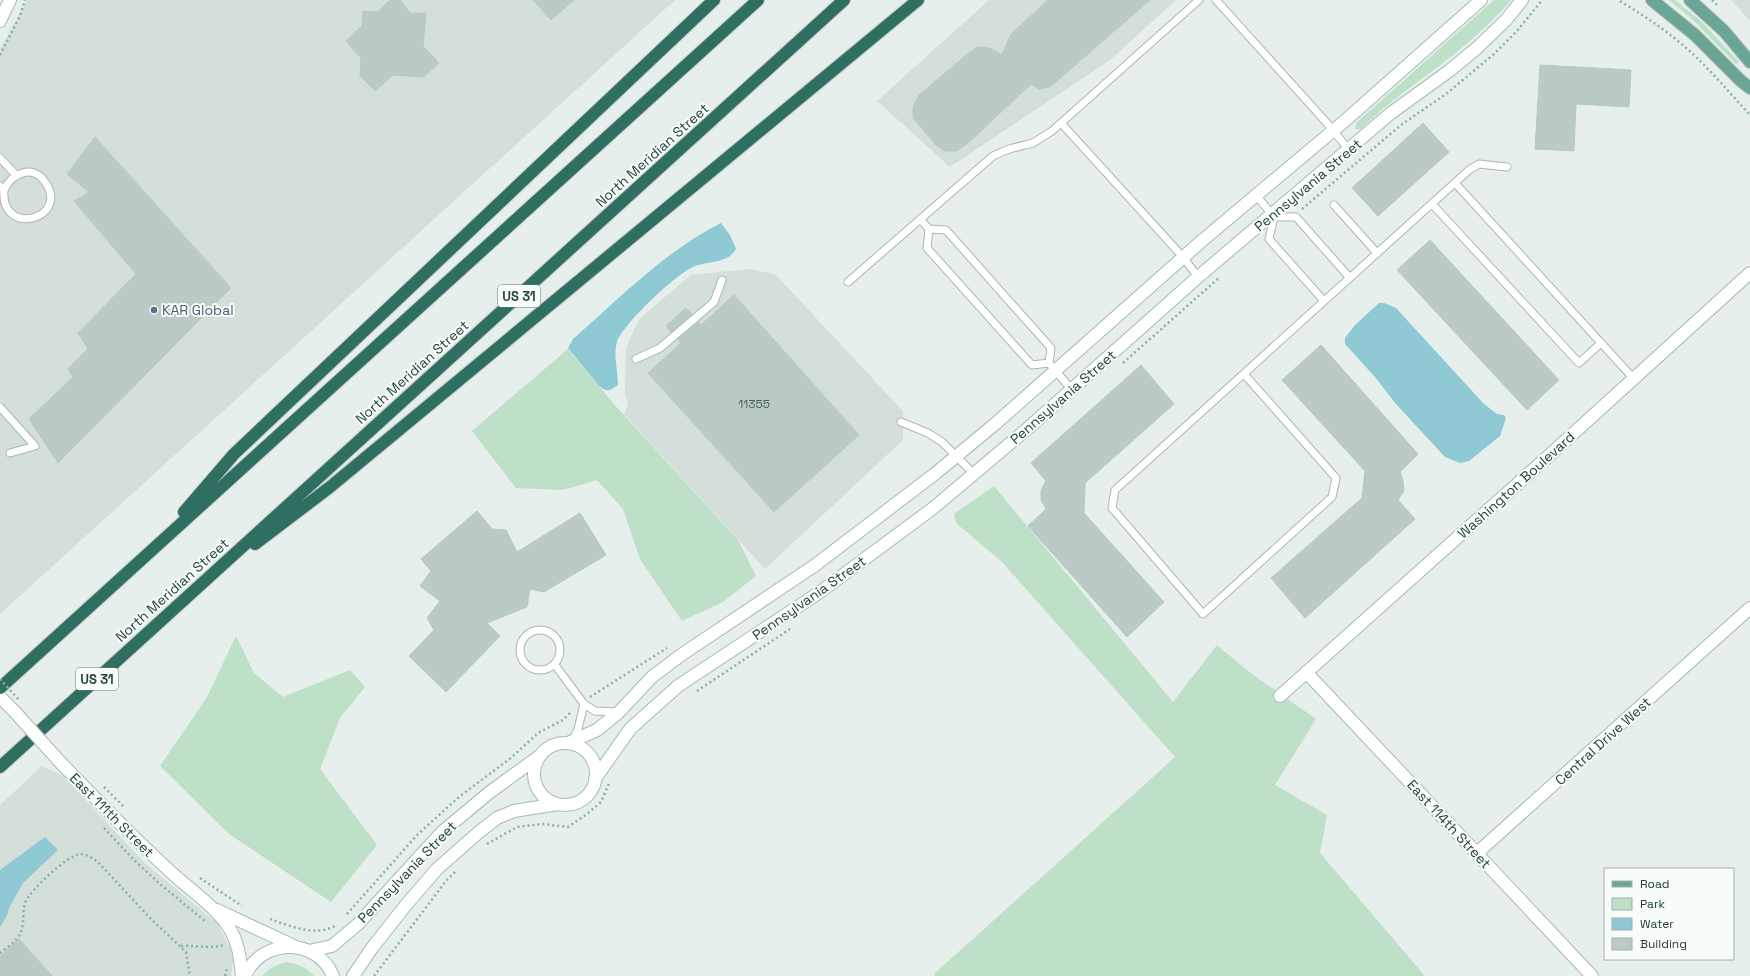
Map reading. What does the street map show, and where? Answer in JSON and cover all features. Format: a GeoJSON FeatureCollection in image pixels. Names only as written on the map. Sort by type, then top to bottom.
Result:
{"type":"FeatureCollection","features":[{"type":"Feature","properties":{"kind":"highway"},"geometry":{"type":"LineString","coordinates":[[151,551],[234,454],[714,0]]}},
{"type":"Feature","properties":{"kind":"highway"},"geometry":{"type":"LineString","coordinates":[[0,688],[758,0]]}},
{"type":"Feature","properties":{"kind":"highway","name":"North Meridian Street"},"geometry":{"type":"LineString","coordinates":[[0,767],[844,0]]}},
{"type":"Feature","properties":{"kind":"highway"},"geometry":{"type":"LineString","coordinates":[[193,591],[330,488],[918,0]]}},
{"type":"Feature","properties":{"kind":"main road"},"geometry":{"type":"LineString","coordinates":[[0,21],[10,0]]}},
{"type":"Feature","properties":{"kind":"main road","name":"Pennsylvania Street"},"geometry":{"type":"LineString","coordinates":[[570,742],[597,730],[619,712],[652,677],[681,655],[814,566],[902,500],[957,456],[1052,367],[1333,131],[1481,0]]}},
{"type":"Feature","properties":{"kind":"main road","name":"Pennsylvania Street"},"geometry":{"type":"LineString","coordinates":[[595,779],[630,729],[678,686],[820,592],[888,543],[974,474],[1072,390],[1198,277],[1273,216],[1397,108],[1449,71],[1477,48],[1506,20],[1522,0]]}},
{"type":"Feature","properties":{"kind":"main road"},"geometry":{"type":"LineString","coordinates":[[1652,0],[1695,35],[1741,81],[1750,88]]}},
{"type":"Feature","properties":{"kind":"main road"},"geometry":{"type":"LineString","coordinates":[[1690,0],[1724,31],[1750,62]]}},
{"type":"Feature","properties":{"kind":"main road","name":"Washington Boulevard"},"geometry":{"type":"LineString","coordinates":[[1280,696],[1750,273]]}},
{"type":"Feature","properties":{"kind":"main road","name":"Central Drive West"},"geometry":{"type":"LineString","coordinates":[[1477,853],[1750,608]]}},
{"type":"Feature","properties":{"kind":"main road","name":"East 114th Street"},"geometry":{"type":"LineString","coordinates":[[1306,672],[1592,976]]}},
{"type":"Feature","properties":{"kind":"main road","name":"East 111th Street"},"geometry":{"type":"LineString","coordinates":[[0,697],[60,762],[173,875],[216,910],[296,947]]}},
{"type":"Feature","properties":{"kind":"main road"},"geometry":{"type":"LineString","coordinates":[[570,742],[582,748],[590,755],[594,764],[595,779],[590,793],[583,800],[573,804],[558,804],[544,797],[538,789],[534,779],[534,769],[541,755],[552,745],[570,742]]}},
{"type":"Feature","properties":{"kind":"main road","name":"Pennsylvania Street"},"geometry":{"type":"LineString","coordinates":[[309,951],[332,946],[358,924],[442,832],[496,787],[541,755]]}},
{"type":"Feature","properties":{"kind":"main road","name":"Pennsylvania Street"},"geometry":{"type":"LineString","coordinates":[[353,976],[372,948],[437,869],[479,832],[497,818],[514,811],[558,804]]}},
{"type":"Feature","properties":{"kind":"main road","name":"East 111th Street"},"geometry":{"type":"LineString","coordinates":[[216,910],[236,941],[240,954],[242,976]]}},
{"type":"Feature","properties":{"kind":"main road"},"geometry":{"type":"LineString","coordinates":[[245,976],[248,969],[257,958],[269,951],[282,947],[296,947],[309,951],[321,959],[331,970],[333,976]]}},
{"type":"Feature","properties":{"kind":"lane"},"geometry":{"type":"LineString","coordinates":[[848,282],[993,156],[1009,149],[1033,143],[1061,123],[1199,0]]}},
{"type":"Feature","properties":{"kind":"lane"},"geometry":{"type":"LineString","coordinates":[[1216,0],[1349,150]]}},
{"type":"Feature","properties":{"kind":"lane"},"geometry":{"type":"LineString","coordinates":[[1061,123],[1183,257],[1198,277]]}},
{"type":"Feature","properties":{"kind":"lane"},"geometry":{"type":"LineString","coordinates":[[0,158],[16,175]]}},
{"type":"Feature","properties":{"kind":"lane"},"geometry":{"type":"LineString","coordinates":[[1244,374],[1336,478],[1332,497],[1203,614],[1112,508],[1115,490],[1469,170],[1479,164],[1507,167]]}},
{"type":"Feature","properties":{"kind":"lane"},"geometry":{"type":"LineString","coordinates":[[30,173],[44,179],[50,193],[48,207],[37,218],[30,220],[15,217],[5,206],[2,188],[16,175],[30,173]]}},
{"type":"Feature","properties":{"kind":"lane"},"geometry":{"type":"LineString","coordinates":[[1455,183],[1634,378]]}},
{"type":"Feature","properties":{"kind":"lane"},"geometry":{"type":"LineString","coordinates":[[1256,195],[1273,216],[1296,218],[1350,278]]}},
{"type":"Feature","properties":{"kind":"lane"},"geometry":{"type":"LineString","coordinates":[[1432,204],[1579,363],[1601,343]]}},
{"type":"Feature","properties":{"kind":"lane"},"geometry":{"type":"LineString","coordinates":[[1334,205],[1377,253]]}},
{"type":"Feature","properties":{"kind":"lane"},"geometry":{"type":"LineString","coordinates":[[1273,216],[1269,239],[1324,301]]}},
{"type":"Feature","properties":{"kind":"lane"},"geometry":{"type":"LineString","coordinates":[[920,219],[929,229],[946,230],[1051,348],[1052,367],[1072,390]]}},
{"type":"Feature","properties":{"kind":"lane"},"geometry":{"type":"LineString","coordinates":[[929,229],[927,248],[1032,365],[1052,367]]}},
{"type":"Feature","properties":{"kind":"lane"},"geometry":{"type":"LineString","coordinates":[[636,359],[660,348],[714,302],[722,280]]}},
{"type":"Feature","properties":{"kind":"lane"},"geometry":{"type":"LineString","coordinates":[[0,407],[35,446],[10,453]]}},
{"type":"Feature","properties":{"kind":"lane"},"geometry":{"type":"LineString","coordinates":[[901,422],[928,433],[942,442],[974,474]]}},
{"type":"Feature","properties":{"kind":"lane"},"geometry":{"type":"LineString","coordinates":[[539,630],[552,633],[560,645],[560,652],[555,665],[544,670],[538,670],[526,665],[520,648],[526,635],[539,630]]}},
{"type":"Feature","properties":{"kind":"lane"},"geometry":{"type":"LineString","coordinates":[[555,665],[584,704],[594,711],[619,712]]}},
{"type":"Feature","properties":{"kind":"lane"},"geometry":{"type":"LineString","coordinates":[[570,742],[578,729],[584,704]]}},
{"type":"Feature","properties":{"kind":"path"},"geometry":{"type":"LineString","coordinates":[[0,55],[20,16],[25,0]]}},
{"type":"Feature","properties":{"kind":"path"},"geometry":{"type":"LineString","coordinates":[[1306,206],[1401,125],[1446,94],[1494,54],[1524,23],[1542,0]]}},
{"type":"Feature","properties":{"kind":"path"},"geometry":{"type":"LineString","coordinates":[[1620,0],[1650,19],[1680,42],[1708,69],[1750,115]]}},
{"type":"Feature","properties":{"kind":"path"},"geometry":{"type":"LineString","coordinates":[[102,785],[128,811]]}},
{"type":"Feature","properties":{"kind":"path"},"geometry":{"type":"LineString","coordinates":[[103,826],[134,860],[211,926]]}},
{"type":"Feature","properties":{"kind":"path"},"geometry":{"type":"LineString","coordinates":[[0,953],[20,934],[25,903],[34,890],[70,858],[80,854],[89,856],[97,862],[151,919],[181,946],[186,952],[190,976]]}},
{"type":"Feature","properties":{"kind":"path"},"geometry":{"type":"LineString","coordinates":[[194,874],[247,909]]}},
{"type":"Feature","properties":{"kind":"path"},"geometry":{"type":"LineString","coordinates":[[266,918],[295,928],[307,930],[333,927]]}},
{"type":"Feature","properties":{"kind":"path"},"geometry":{"type":"LineString","coordinates":[[222,940],[226,950]]}},
{"type":"Feature","properties":{"kind":"path"},"geometry":{"type":"LineString","coordinates":[[181,946],[213,948],[224,945]]}},
{"type":"Feature","properties":{"kind":"path"},"geometry":{"type":"LineString","coordinates":[[225,976],[227,962]]}},
{"type":"Feature","properties":{"kind":"shaded area"},"geometry":{"type":"Polygon","coordinates":[[[27,0],[675,0],[0,614],[0,49],[27,0]]]}},
{"type":"Feature","properties":{"kind":"shaded area"},"geometry":{"type":"Polygon","coordinates":[[[989,0],[1176,0],[1110,60],[950,167],[877,101],[989,0]]]}},
{"type":"Feature","properties":{"kind":"shaded area"},"geometry":{"type":"Polygon","coordinates":[[[1731,0],[1750,0],[1750,21],[1731,0]]]}},
{"type":"Feature","properties":{"kind":"shaded area"},"geometry":{"type":"Polygon","coordinates":[[[749,269],[775,274],[903,411],[903,440],[765,569],[624,414],[628,404],[625,393],[626,348],[639,319],[691,275],[749,269]]]}},
{"type":"Feature","properties":{"kind":"shaded area"},"geometry":{"type":"Polygon","coordinates":[[[42,766],[62,775],[146,864],[217,923],[234,956],[231,976],[0,976],[0,805],[42,766]]]}},
{"type":"Feature","properties":{"kind":"green space"},"geometry":{"type":"Polygon","coordinates":[[[1494,0],[1511,0],[1484,29],[1456,53],[1391,102],[1361,129],[1355,129],[1356,123],[1494,0]]]}},
{"type":"Feature","properties":{"kind":"green space"},"geometry":{"type":"Polygon","coordinates":[[[1669,0],[1675,0],[1702,22],[1739,62],[1736,64],[1692,19],[1669,0]]]}},
{"type":"Feature","properties":{"kind":"green space"},"geometry":{"type":"Polygon","coordinates":[[[568,349],[613,403],[738,540],[756,576],[723,602],[682,621],[640,559],[623,509],[597,480],[563,490],[516,488],[472,431],[568,349]]]}},
{"type":"Feature","properties":{"kind":"green space"},"geometry":{"type":"Polygon","coordinates":[[[994,486],[1173,702],[1217,645],[1248,671],[1316,719],[1275,785],[1327,815],[1320,853],[1425,976],[935,976],[934,974],[1175,757],[1002,562],[956,523],[954,514],[994,486]]]}},
{"type":"Feature","properties":{"kind":"green space"},"geometry":{"type":"Polygon","coordinates":[[[236,636],[254,673],[283,697],[350,670],[365,687],[340,718],[320,769],[377,845],[331,902],[229,834],[160,766],[207,697],[236,636]]]}},
{"type":"Feature","properties":{"kind":"green space"},"geometry":{"type":"Polygon","coordinates":[[[286,962],[302,966],[314,976],[262,976],[273,967],[286,962]]]}},
{"type":"Feature","properties":{"kind":"water"},"geometry":{"type":"Polygon","coordinates":[[[721,223],[730,235],[736,249],[732,254],[722,260],[698,265],[685,272],[662,290],[638,313],[628,324],[617,342],[616,358],[618,385],[610,390],[605,390],[599,386],[568,348],[573,339],[662,261],[700,234],[721,223]]]}},
{"type":"Feature","properties":{"kind":"water"},"geometry":{"type":"Polygon","coordinates":[[[1379,303],[1384,303],[1396,308],[1484,404],[1497,414],[1504,415],[1506,418],[1500,436],[1469,461],[1460,463],[1445,457],[1396,404],[1375,377],[1345,344],[1345,338],[1355,325],[1379,303]]]}},
{"type":"Feature","properties":{"kind":"water"},"geometry":{"type":"Polygon","coordinates":[[[45,837],[58,850],[23,883],[0,927],[0,870],[45,837]]]}},
{"type":"Feature","properties":{"kind":"building"},"geometry":{"type":"Polygon","coordinates":[[[390,0],[400,0],[410,13],[426,13],[423,46],[439,63],[424,77],[393,75],[375,91],[360,76],[361,58],[346,41],[362,26],[363,11],[378,12],[390,0]]]}},
{"type":"Feature","properties":{"kind":"building"},"geometry":{"type":"Polygon","coordinates":[[[533,0],[574,0],[551,20],[533,0]]]}},
{"type":"Feature","properties":{"kind":"building"},"geometry":{"type":"Polygon","coordinates":[[[1048,0],[1150,0],[1050,87],[1039,89],[1031,84],[968,143],[957,151],[945,151],[937,146],[913,118],[913,107],[919,95],[978,47],[990,48],[1002,55],[1011,34],[1048,0]]]}},
{"type":"Feature","properties":{"kind":"building"},"geometry":{"type":"Polygon","coordinates":[[[1540,65],[1631,70],[1629,107],[1576,104],[1574,151],[1535,149],[1540,65]]]}},
{"type":"Feature","properties":{"kind":"building"},"geometry":{"type":"Polygon","coordinates":[[[1423,123],[1449,152],[1378,216],[1352,188],[1423,123]]]}},
{"type":"Feature","properties":{"kind":"building","name":"KAR Global"},"geometry":{"type":"Polygon","coordinates":[[[95,137],[231,288],[58,463],[29,419],[73,377],[68,369],[88,349],[78,333],[136,274],[74,201],[89,192],[67,174],[95,137]]]}},
{"type":"Feature","properties":{"kind":"building"},"geometry":{"type":"Polygon","coordinates":[[[1430,240],[1559,380],[1527,410],[1397,270],[1430,240]]]}},
{"type":"Feature","properties":{"kind":"building"},"geometry":{"type":"Polygon","coordinates":[[[734,295],[859,435],[774,512],[648,373],[681,343],[678,339],[699,322],[701,325],[734,295]]]}},
{"type":"Feature","properties":{"kind":"building"},"geometry":{"type":"Polygon","coordinates":[[[686,308],[692,314],[671,332],[666,326],[686,308]]]}},
{"type":"Feature","properties":{"kind":"building"},"geometry":{"type":"Polygon","coordinates":[[[1321,345],[1418,454],[1400,472],[1404,491],[1398,500],[1415,519],[1305,618],[1271,578],[1362,498],[1365,471],[1282,380],[1321,345]]]}},
{"type":"Feature","properties":{"kind":"building"},"geometry":{"type":"Polygon","coordinates":[[[1141,365],[1174,404],[1085,483],[1084,513],[1164,602],[1127,637],[1028,526],[1046,509],[1041,500],[1041,490],[1046,481],[1031,463],[1141,365]]]}},
{"type":"Feature","properties":{"kind":"building"},"geometry":{"type":"Polygon","coordinates":[[[477,511],[492,529],[506,530],[517,552],[580,513],[606,555],[544,592],[530,589],[527,607],[487,623],[500,636],[446,692],[409,656],[434,630],[427,618],[440,601],[420,586],[431,571],[421,559],[477,511]]]}},
{"type":"Feature","properties":{"kind":"building"},"geometry":{"type":"Polygon","coordinates":[[[19,939],[52,976],[0,976],[0,956],[19,939]]]}},
{"type":"Feature","properties":{"kind":"place","name":"KAR Global"},"geometry":{"type":"Point","coordinates":[154,310]}}]}
